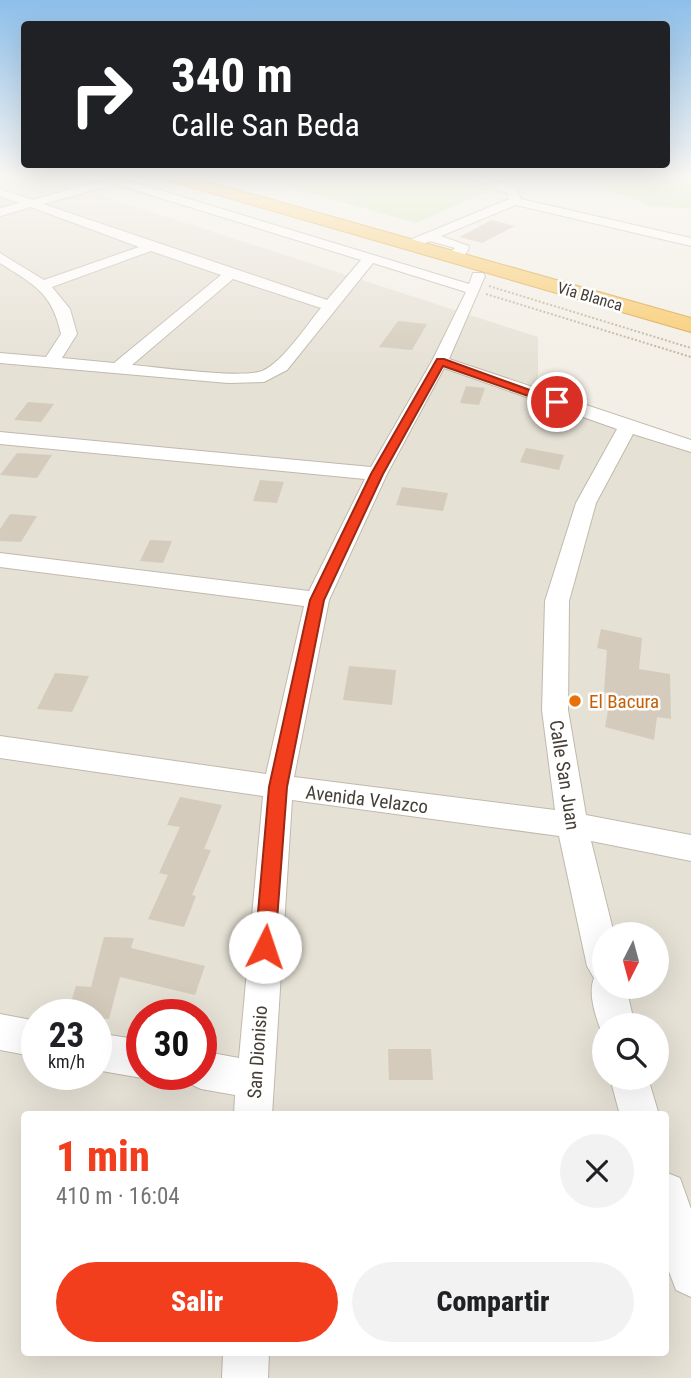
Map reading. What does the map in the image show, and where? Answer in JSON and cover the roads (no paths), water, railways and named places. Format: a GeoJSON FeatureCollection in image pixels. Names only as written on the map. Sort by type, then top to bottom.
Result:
{"type":"FeatureCollection","features":[{"type":"Feature","properties":{"kind":"highway"},"geometry":{"type":"LineString","coordinates":[[368,239],[476,283],[691,337]]}},
{"type":"Feature","properties":{"kind":"highway","name":"Vía Blanca"},"geometry":{"type":"LineString","coordinates":[[390,239],[691,325]]}},
{"type":"Feature","properties":{"kind":"street"},"geometry":{"type":"LineString","coordinates":[[130,239],[329,306]]}},
{"type":"Feature","properties":{"kind":"street"},"geometry":{"type":"LineString","coordinates":[[306,239],[369,259],[476,283]]}},
{"type":"Feature","properties":{"kind":"street"},"geometry":{"type":"LineString","coordinates":[[410,245],[424,239]]}},
{"type":"Feature","properties":{"kind":"street"},"geometry":{"type":"LineString","coordinates":[[437,239],[462,246],[462,250],[452,257]]}},
{"type":"Feature","properties":{"kind":"street"},"geometry":{"type":"LineString","coordinates":[[43,285],[151,247]]}},
{"type":"Feature","properties":{"kind":"street"},"geometry":{"type":"LineString","coordinates":[[0,257],[43,285],[63,309],[69,334],[51,362]]}},
{"type":"Feature","properties":{"kind":"street"},"geometry":{"type":"LineString","coordinates":[[0,358],[228,378],[264,376],[281,366],[369,259]]}},
{"type":"Feature","properties":{"kind":"street"},"geometry":{"type":"LineString","coordinates":[[119,367],[230,274]]}},
{"type":"Feature","properties":{"kind":"street","name":"San Dionisio"},"geometry":{"type":"LineString","coordinates":[[254,1098],[278,787],[317,600],[377,474],[440,361],[476,283]]}},
{"type":"Feature","properties":{"kind":"street"},"geometry":{"type":"LineString","coordinates":[[440,361],[628,427],[691,446]]}},
{"type":"Feature","properties":{"kind":"street","name":"Calle San Juan"},"geometry":{"type":"LineString","coordinates":[[594,922],[572,825],[555,710],[557,601],[586,503],[628,427]]}},
{"type":"Feature","properties":{"kind":"street"},"geometry":{"type":"LineString","coordinates":[[0,438],[377,474]]}},
{"type":"Feature","properties":{"kind":"street"},"geometry":{"type":"LineString","coordinates":[[0,560],[317,600]]}},
{"type":"Feature","properties":{"kind":"street","name":"Avenida Velazco"},"geometry":{"type":"LineString","coordinates":[[0,747],[572,825],[691,848]]}},
{"type":"Feature","properties":{"kind":"street"},"geometry":{"type":"LineString","coordinates":[[0,1032],[21,1036]]}},
{"type":"Feature","properties":{"kind":"street"},"geometry":{"type":"LineString","coordinates":[[217,1078],[254,1098]]}},
{"type":"Feature","properties":{"kind":"street"},"geometry":{"type":"LineString","coordinates":[[633,1090],[639,1111]]}},
{"type":"Feature","properties":{"kind":"street"},"geometry":{"type":"LineString","coordinates":[[669,1206],[691,1275]]}},
{"type":"Feature","properties":{"kind":"street"},"geometry":{"type":"LineString","coordinates":[[245,1378],[246,1356]]}},
{"type":"Feature","properties":{"kind":"place","name":"El Bacura"},"geometry":{"type":"Point","coordinates":[575,701]}}]}
